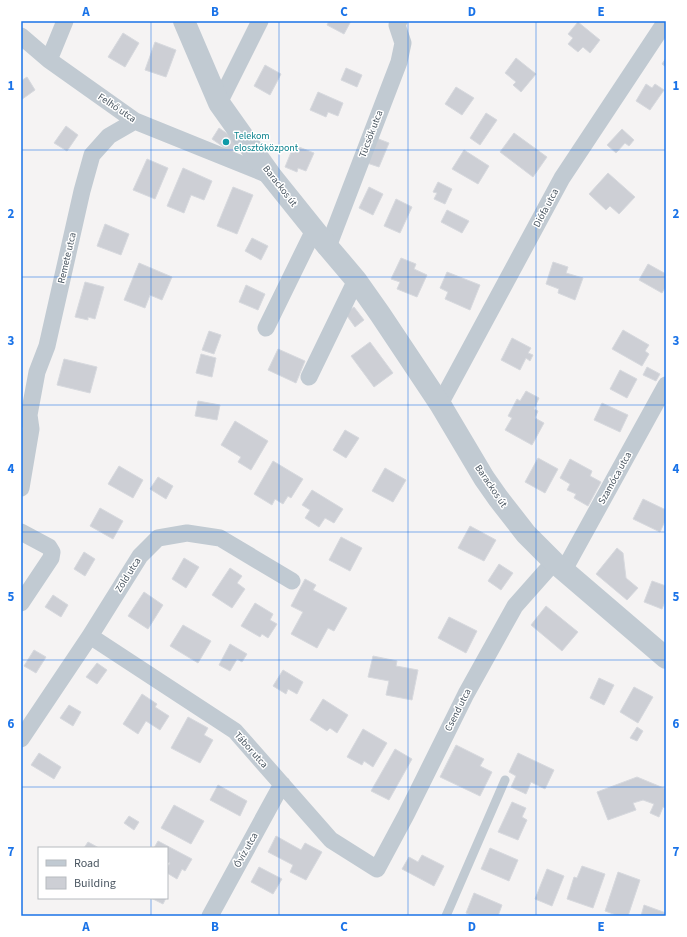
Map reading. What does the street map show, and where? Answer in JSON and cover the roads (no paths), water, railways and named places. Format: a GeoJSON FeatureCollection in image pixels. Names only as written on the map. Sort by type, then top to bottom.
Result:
{"type":"FeatureCollection","features":[{"type":"Feature","properties":{"kind":"street"},"geometry":{"type":"LineString","coordinates":[[49,60],[65,21]]}},
{"type":"Feature","properties":{"kind":"street","name":"Barackos út"},"geometry":{"type":"LineString","coordinates":[[184,21],[219,103],[271,176],[356,280],[440,404],[484,478],[498,498],[526,534],[559,566],[666,658]]}},
{"type":"Feature","properties":{"kind":"street"},"geometry":{"type":"LineString","coordinates":[[219,103],[260,21]]}},
{"type":"Feature","properties":{"kind":"street","name":"Tücsök utca"},"geometry":{"type":"LineString","coordinates":[[328,247],[399,62],[403,43],[397,25],[399,21]]}},
{"type":"Feature","properties":{"kind":"street","name":"Diófa utca"},"geometry":{"type":"LineString","coordinates":[[440,404],[562,178],[666,21]]}},
{"type":"Feature","properties":{"kind":"street","name":"Felhő utca"},"geometry":{"type":"LineString","coordinates":[[21,36],[49,60],[135,122],[271,176]]}},
{"type":"Feature","properties":{"kind":"street","name":"Remete utca"},"geometry":{"type":"LineString","coordinates":[[21,488],[31,429],[25,414],[37,372],[47,346],[82,191],[92,155],[109,136],[135,122]]}},
{"type":"Feature","properties":{"kind":"street"},"geometry":{"type":"LineString","coordinates":[[266,328],[314,230]]}},
{"type":"Feature","properties":{"kind":"street"},"geometry":{"type":"LineString","coordinates":[[309,377],[356,280]]}},
{"type":"Feature","properties":{"kind":"street","name":"Szamóca utca"},"geometry":{"type":"LineString","coordinates":[[559,566],[666,385]]}},
{"type":"Feature","properties":{"kind":"street"},"geometry":{"type":"LineString","coordinates":[[21,532],[49,547],[52,552],[51,558],[21,603]]}},
{"type":"Feature","properties":{"kind":"street","name":"Zöld utca"},"geometry":{"type":"LineString","coordinates":[[21,739],[90,636],[140,556],[158,538],[188,534],[220,538],[292,581]]}},
{"type":"Feature","properties":{"kind":"street","name":"Csend utca"},"geometry":{"type":"LineString","coordinates":[[377,870],[466,694],[515,606],[559,566]]}},
{"type":"Feature","properties":{"kind":"street","name":"Tábor utca"},"geometry":{"type":"LineString","coordinates":[[90,636],[235,731],[331,840],[377,870]]}},
{"type":"Feature","properties":{"kind":"street","name":"Óvíz utca"},"geometry":{"type":"LineString","coordinates":[[210,916],[282,784]]}},
{"type":"Feature","properties":{"kind":"lane"},"geometry":{"type":"LineString","coordinates":[[446,916],[505,780]]}},
{"type":"Feature","properties":{"kind":"place","name":"Telekom elosztóközpont"},"geometry":{"type":"Point","coordinates":[226,142]}}]}
